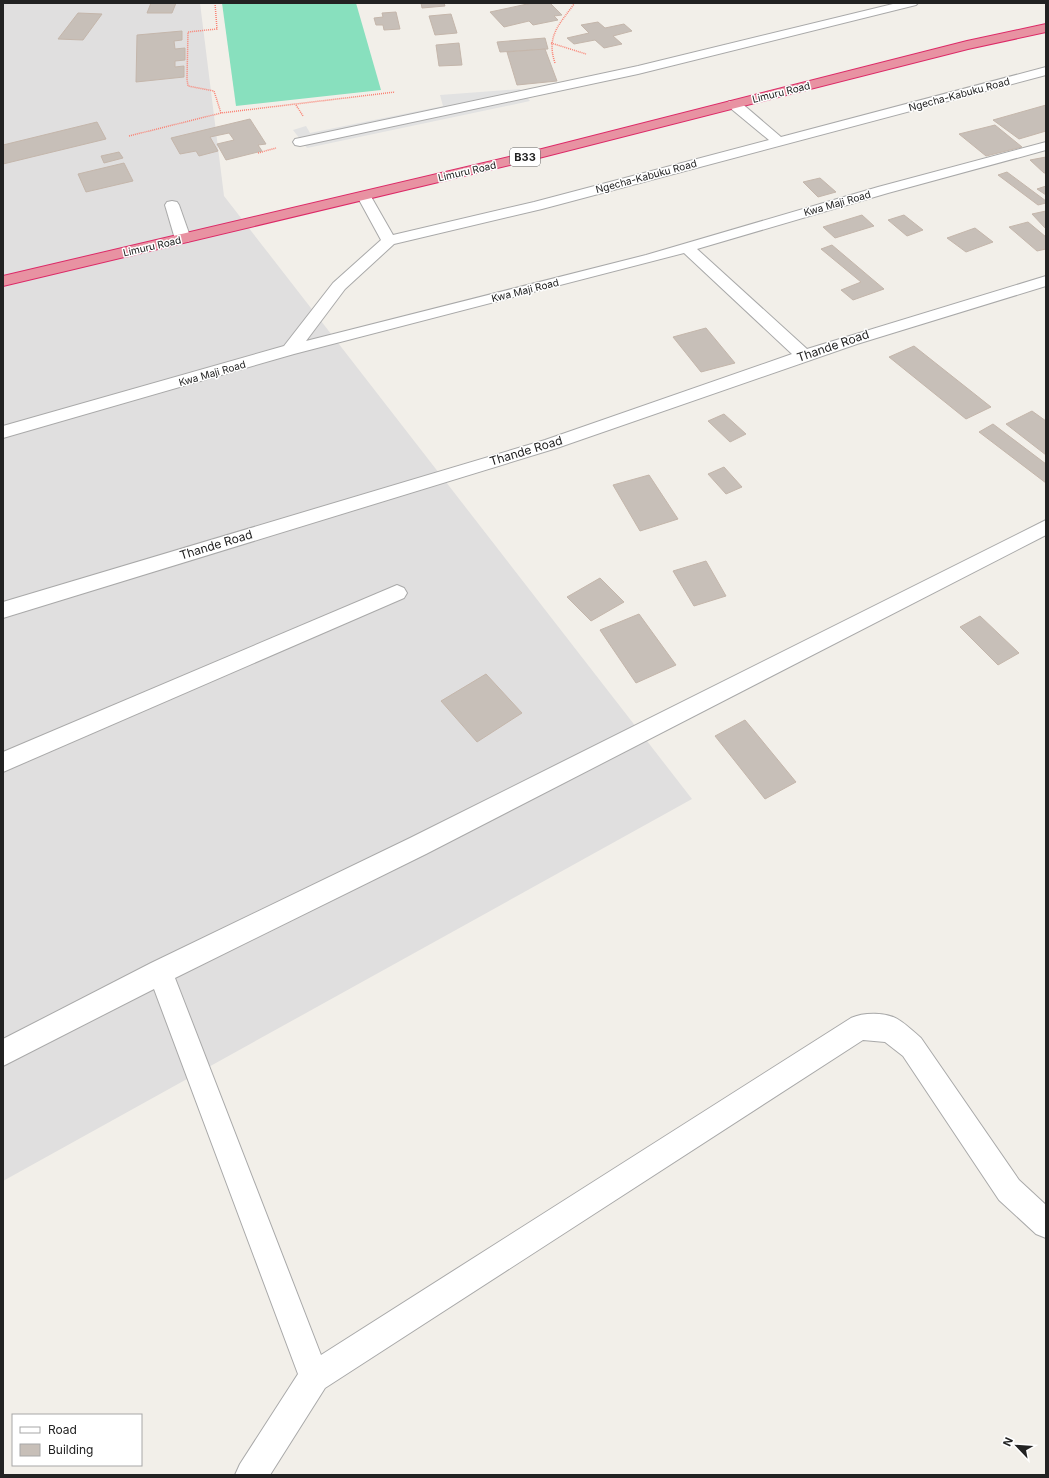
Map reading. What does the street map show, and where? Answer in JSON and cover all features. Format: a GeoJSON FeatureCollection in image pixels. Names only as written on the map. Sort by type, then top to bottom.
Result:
{"type":"FeatureCollection","features":[{"type":"Feature","properties":{"kind":"highway","name":"Limuru Road"},"geometry":{"type":"LineString","coordinates":[[3,281],[532,156],[967,45],[1046,28]]}},
{"type":"Feature","properties":{"kind":"street"},"geometry":{"type":"LineString","coordinates":[[300,142],[638,70],[912,3]]}},
{"type":"Feature","properties":{"kind":"street","name":"Ngecha-Kabuku Road"},"geometry":{"type":"LineString","coordinates":[[290,350],[340,286],[389,241],[537,206],[1046,71]]}},
{"type":"Feature","properties":{"kind":"street"},"geometry":{"type":"LineString","coordinates":[[734,104],[778,141]]}},
{"type":"Feature","properties":{"kind":"street","name":"Kwa Maji Road"},"geometry":{"type":"LineString","coordinates":[[3,432],[290,350],[651,258],[883,190],[1046,146]]}},
{"type":"Feature","properties":{"kind":"street"},"geometry":{"type":"LineString","coordinates":[[364,196],[389,241]]}},
{"type":"Feature","properties":{"kind":"street"},"geometry":{"type":"LineString","coordinates":[[172,205],[183,239]]}},
{"type":"Feature","properties":{"kind":"street"},"geometry":{"type":"LineString","coordinates":[[686,247],[804,356]]}},
{"type":"Feature","properties":{"kind":"street","name":"Thande Road"},"geometry":{"type":"LineString","coordinates":[[3,610],[551,444],[851,340],[1046,280]]}},
{"type":"Feature","properties":{"kind":"street"},"geometry":{"type":"LineString","coordinates":[[3,1053],[160,972],[425,842],[1046,527]]}},
{"type":"Feature","properties":{"kind":"street"},"geometry":{"type":"LineString","coordinates":[[3,762],[397,593]]}},
{"type":"Feature","properties":{"kind":"street"},"geometry":{"type":"LineString","coordinates":[[160,972],[314,1377]]}},
{"type":"Feature","properties":{"kind":"street"},"geometry":{"type":"LineString","coordinates":[[251,1475],[314,1377],[860,1027],[890,1029],[912,1047],[1009,1190],[1046,1224]]}},
{"type":"Feature","properties":{"kind":"path"},"geometry":{"type":"LineString","coordinates":[[215,3],[217,29],[188,32],[187,79],[188,86],[214,91],[221,113]]}},
{"type":"Feature","properties":{"kind":"path"},"geometry":{"type":"LineString","coordinates":[[550,50],[551,37],[574,4]]}},
{"type":"Feature","properties":{"kind":"path"},"geometry":{"type":"LineString","coordinates":[[129,136],[221,113],[395,92]]}},
{"type":"Feature","properties":{"kind":"shaded area"},"geometry":{"type":"Polygon","coordinates":[[[3,3],[200,3],[224,196],[692,799],[3,1181],[3,3]]]}},
{"type":"Feature","properties":{"kind":"shaded area"},"geometry":{"type":"Polygon","coordinates":[[[520,89],[530,101],[307,148],[293,130],[306,126],[310,133],[443,106],[440,95],[520,89]]]}},
{"type":"Feature","properties":{"kind":"green space"},"geometry":{"type":"Polygon","coordinates":[[[222,3],[356,3],[381,90],[236,106],[222,3]]]}},
{"type":"Feature","properties":{"kind":"building"},"geometry":{"type":"Polygon","coordinates":[[[151,3],[176,3],[172,13],[147,13],[151,3]]]}},
{"type":"Feature","properties":{"kind":"building"},"geometry":{"type":"Polygon","coordinates":[[[421,3],[444,3],[445,6],[422,8],[421,3]]]}},
{"type":"Feature","properties":{"kind":"building"},"geometry":{"type":"Polygon","coordinates":[[[532,3],[550,3],[562,15],[554,16],[558,20],[533,25],[529,21],[504,27],[490,12],[532,3]]]}},
{"type":"Feature","properties":{"kind":"building"},"geometry":{"type":"Polygon","coordinates":[[[396,12],[400,29],[384,30],[383,25],[376,25],[374,18],[383,17],[382,13],[396,12]]]}},
{"type":"Feature","properties":{"kind":"building"},"geometry":{"type":"Polygon","coordinates":[[[78,13],[102,14],[83,40],[58,39],[78,13]]]}},
{"type":"Feature","properties":{"kind":"building"},"geometry":{"type":"Polygon","coordinates":[[[451,14],[457,33],[435,35],[429,16],[451,14]]]}},
{"type":"Feature","properties":{"kind":"building"},"geometry":{"type":"Polygon","coordinates":[[[598,22],[605,28],[624,24],[632,31],[613,36],[622,44],[604,48],[595,40],[574,44],[567,38],[589,33],[581,25],[598,22]]]}},
{"type":"Feature","properties":{"kind":"building"},"geometry":{"type":"Polygon","coordinates":[[[182,31],[182,40],[174,41],[175,49],[185,48],[185,60],[175,61],[175,67],[184,66],[184,77],[136,82],[137,35],[182,31]]]}},
{"type":"Feature","properties":{"kind":"building"},"geometry":{"type":"Polygon","coordinates":[[[545,38],[548,49],[500,52],[497,42],[545,38]]]}},
{"type":"Feature","properties":{"kind":"building"},"geometry":{"type":"Polygon","coordinates":[[[459,43],[462,65],[439,66],[436,45],[459,43]]]}},
{"type":"Feature","properties":{"kind":"building"},"geometry":{"type":"Polygon","coordinates":[[[545,49],[557,81],[517,85],[507,52],[545,49]]]}},
{"type":"Feature","properties":{"kind":"building"},"geometry":{"type":"Polygon","coordinates":[[[1046,105],[1046,131],[1019,139],[993,120],[1046,105]]]}},
{"type":"Feature","properties":{"kind":"building"},"geometry":{"type":"Polygon","coordinates":[[[250,119],[266,144],[258,145],[262,151],[226,160],[217,144],[234,140],[229,133],[210,137],[218,151],[199,156],[196,151],[180,154],[171,138],[250,119]]]}},
{"type":"Feature","properties":{"kind":"building"},"geometry":{"type":"Polygon","coordinates":[[[97,122],[106,139],[3,164],[3,145],[97,122]]]}},
{"type":"Feature","properties":{"kind":"building"},"geometry":{"type":"Polygon","coordinates":[[[995,125],[1022,147],[986,156],[959,134],[995,125]]]}},
{"type":"Feature","properties":{"kind":"building"},"geometry":{"type":"Polygon","coordinates":[[[119,152],[123,158],[104,163],[101,156],[119,152]]]}},
{"type":"Feature","properties":{"kind":"building"},"geometry":{"type":"Polygon","coordinates":[[[1046,157],[1046,173],[1044,173],[1030,160],[1046,157]]]}},
{"type":"Feature","properties":{"kind":"building"},"geometry":{"type":"Polygon","coordinates":[[[124,163],[133,181],[86,192],[78,174],[124,163]]]}},
{"type":"Feature","properties":{"kind":"building"},"geometry":{"type":"Polygon","coordinates":[[[1007,172],[1046,201],[1046,203],[1038,205],[998,175],[1007,172]]]}},
{"type":"Feature","properties":{"kind":"building"},"geometry":{"type":"Polygon","coordinates":[[[820,178],[836,192],[818,197],[803,182],[820,178]]]}},
{"type":"Feature","properties":{"kind":"building"},"geometry":{"type":"Polygon","coordinates":[[[1046,186],[1046,195],[1037,189],[1046,186]]]}},
{"type":"Feature","properties":{"kind":"building"},"geometry":{"type":"Polygon","coordinates":[[[1046,211],[1046,229],[1032,214],[1046,211]]]}},
{"type":"Feature","properties":{"kind":"building"},"geometry":{"type":"Polygon","coordinates":[[[862,215],[874,226],[835,238],[823,227],[862,215]]]}},
{"type":"Feature","properties":{"kind":"building"},"geometry":{"type":"Polygon","coordinates":[[[904,215],[923,230],[907,236],[888,220],[904,215]]]}},
{"type":"Feature","properties":{"kind":"building"},"geometry":{"type":"Polygon","coordinates":[[[1028,222],[1046,237],[1046,249],[1037,251],[1009,227],[1028,222]]]}},
{"type":"Feature","properties":{"kind":"building"},"geometry":{"type":"Polygon","coordinates":[[[975,228],[993,242],[966,252],[947,238],[975,228]]]}},
{"type":"Feature","properties":{"kind":"building"},"geometry":{"type":"Polygon","coordinates":[[[832,245],[884,289],[853,300],[841,290],[861,282],[821,249],[832,245]]]}},
{"type":"Feature","properties":{"kind":"building"},"geometry":{"type":"Polygon","coordinates":[[[706,328],[735,363],[701,372],[673,337],[706,328]]]}},
{"type":"Feature","properties":{"kind":"building"},"geometry":{"type":"Polygon","coordinates":[[[914,346],[991,407],[966,419],[889,357],[914,346]]]}},
{"type":"Feature","properties":{"kind":"building"},"geometry":{"type":"Polygon","coordinates":[[[1032,411],[1046,421],[1046,455],[1006,424],[1032,411]]]}},
{"type":"Feature","properties":{"kind":"building"},"geometry":{"type":"Polygon","coordinates":[[[724,414],[746,434],[730,442],[708,421],[724,414]]]}},
{"type":"Feature","properties":{"kind":"building"},"geometry":{"type":"Polygon","coordinates":[[[993,424],[1046,464],[1046,483],[979,432],[993,424]]]}},
{"type":"Feature","properties":{"kind":"building"},"geometry":{"type":"Polygon","coordinates":[[[724,467],[742,487],[726,494],[708,474],[724,467]]]}},
{"type":"Feature","properties":{"kind":"building"},"geometry":{"type":"Polygon","coordinates":[[[649,475],[678,519],[640,531],[613,485],[649,475]]]}},
{"type":"Feature","properties":{"kind":"building"},"geometry":{"type":"Polygon","coordinates":[[[706,561],[726,596],[694,606],[673,571],[706,561]]]}},
{"type":"Feature","properties":{"kind":"building"},"geometry":{"type":"Polygon","coordinates":[[[600,578],[624,602],[591,621],[567,597],[600,578]]]}},
{"type":"Feature","properties":{"kind":"building"},"geometry":{"type":"Polygon","coordinates":[[[639,614],[676,665],[636,683],[600,630],[639,614]]]}},
{"type":"Feature","properties":{"kind":"building"},"geometry":{"type":"Polygon","coordinates":[[[980,616],[1019,653],[998,665],[960,627],[980,616]]]}},
{"type":"Feature","properties":{"kind":"building"},"geometry":{"type":"Polygon","coordinates":[[[486,674],[522,713],[477,742],[441,701],[486,674]]]}},
{"type":"Feature","properties":{"kind":"building"},"geometry":{"type":"Polygon","coordinates":[[[745,720],[796,782],[765,799],[715,736],[745,720]]]}}]}
